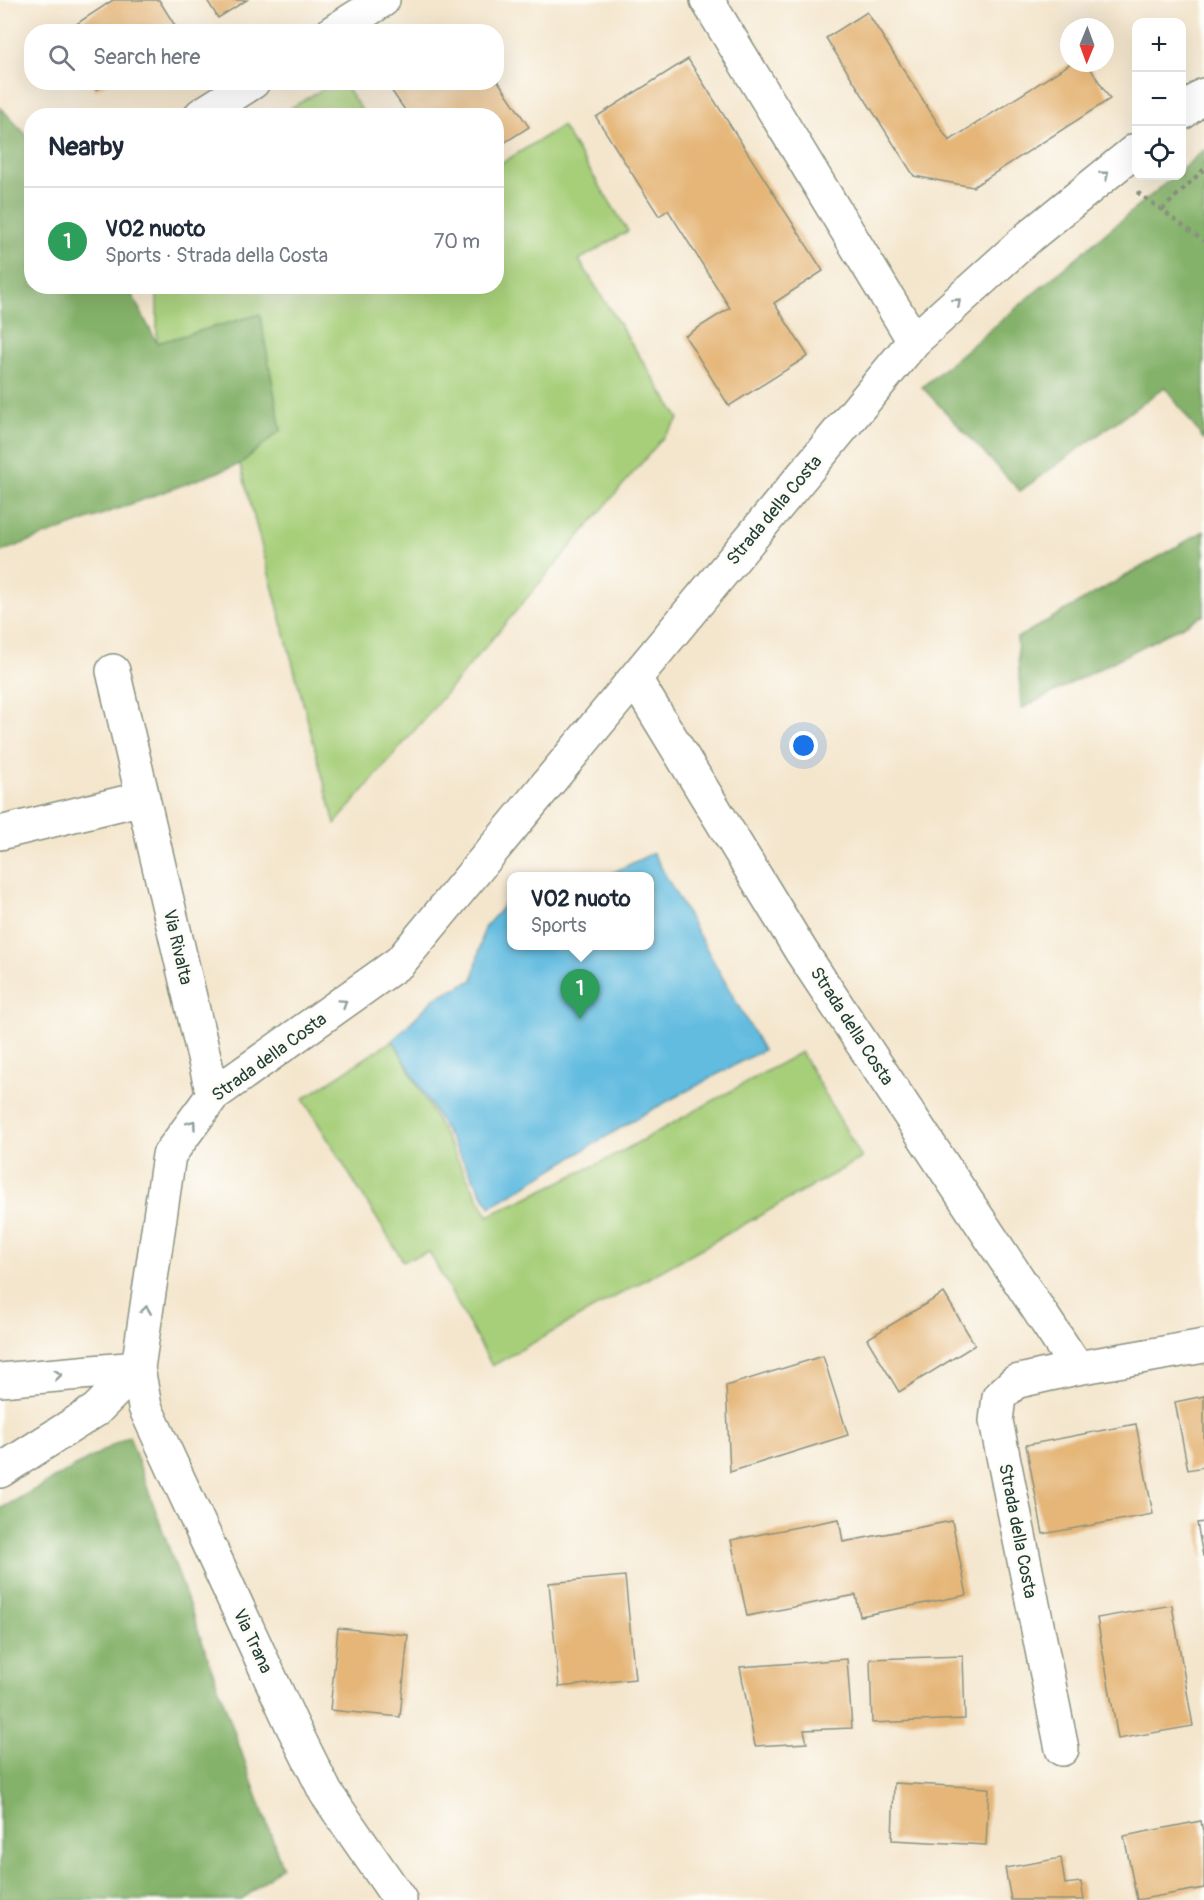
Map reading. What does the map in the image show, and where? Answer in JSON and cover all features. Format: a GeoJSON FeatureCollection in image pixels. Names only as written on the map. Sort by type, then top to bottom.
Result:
{"type":"FeatureCollection","features":[{"type":"Feature","properties":{"kind":"street"},"geometry":{"type":"LineString","coordinates":[[346,24],[383,0]]}},
{"type":"Feature","properties":{"kind":"street"},"geometry":{"type":"LineString","coordinates":[[706,0],[914,341]]}},
{"type":"Feature","properties":{"kind":"street"},"geometry":{"type":"LineString","coordinates":[[212,108],[240,90]]}},
{"type":"Feature","properties":{"kind":"street"},"geometry":{"type":"LineString","coordinates":[[1186,110],[1204,95]]}},
{"type":"Feature","properties":{"kind":"street","name":"Strada della Costa"},"geometry":{"type":"LineString","coordinates":[[138,1368],[169,1155],[213,1095],[400,962],[914,341],[1030,236],[1132,154]]}},
{"type":"Feature","properties":{"kind":"street","name":"Via Rivalta"},"geometry":{"type":"LineString","coordinates":[[113,671],[213,1095]]}},
{"type":"Feature","properties":{"kind":"street","name":"Strada della Costa"},"geometry":{"type":"LineString","coordinates":[[635,679],[801,951],[1077,1368]]}},
{"type":"Feature","properties":{"kind":"street"},"geometry":{"type":"LineString","coordinates":[[0,833],[143,798]]}},
{"type":"Feature","properties":{"kind":"street","name":"Strada della Costa"},"geometry":{"type":"LineString","coordinates":[[1062,1749],[996,1421],[999,1397],[1015,1382],[1077,1368],[1204,1346]]}},
{"type":"Feature","properties":{"kind":"street"},"geometry":{"type":"LineString","coordinates":[[0,1380],[138,1368]]}},
{"type":"Feature","properties":{"kind":"street"},"geometry":{"type":"LineString","coordinates":[[0,1472],[96,1410],[138,1368]]}},
{"type":"Feature","properties":{"kind":"street","name":"Via Trana"},"geometry":{"type":"LineString","coordinates":[[138,1368],[146,1407],[292,1725],[326,1793],[400,1900]]}},
{"type":"Feature","properties":{"kind":"path"},"geometry":{"type":"LineString","coordinates":[[1162,210],[1204,169]]}},
{"type":"Feature","properties":{"kind":"path"},"geometry":{"type":"LineString","coordinates":[[1110,172],[1204,241]]}},
{"type":"Feature","properties":{"kind":"green space"},"geometry":{"type":"Polygon","coordinates":[[[321,90],[348,90],[360,108],[291,108],[321,90]]]}},
{"type":"Feature","properties":{"kind":"green space"},"geometry":{"type":"Polygon","coordinates":[[[0,107],[24,133],[24,294],[132,294],[157,343],[260,314],[281,430],[240,464],[0,552],[0,107]]]}},
{"type":"Feature","properties":{"kind":"green space"},"geometry":{"type":"Polygon","coordinates":[[[562,126],[628,231],[579,260],[679,419],[335,824],[240,464],[281,429],[157,343],[157,294],[504,294],[504,162],[562,126]]]}},
{"type":"Feature","properties":{"kind":"green space"},"geometry":{"type":"Polygon","coordinates":[[[1204,150],[1204,440],[1165,387],[1020,491],[922,387],[1169,180],[1186,180],[1186,166],[1204,150]]]}},
{"type":"Feature","properties":{"kind":"green space"},"geometry":{"type":"Polygon","coordinates":[[[1204,531],[1204,615],[1021,709],[1017,638],[1204,531]]]}},
{"type":"Feature","properties":{"kind":"green space"},"geometry":{"type":"Polygon","coordinates":[[[393,1040],[488,1216],[610,1158],[801,1052],[862,1158],[492,1366],[429,1252],[403,1261],[303,1099],[393,1040]]]}},
{"type":"Feature","properties":{"kind":"green space"},"geometry":{"type":"Polygon","coordinates":[[[129,1436],[282,1866],[242,1900],[0,1900],[0,1509],[129,1436]]]}},
{"type":"Feature","properties":{"kind":"water"},"geometry":{"type":"Polygon","coordinates":[[[653,853],[763,1050],[642,1115],[490,1207],[393,1040],[436,997],[473,980],[484,928],[501,909],[507,898],[507,950],[654,950],[654,872],[614,872],[653,853]]]}},
{"type":"Feature","properties":{"kind":"building"},"geometry":{"type":"Polygon","coordinates":[[[113,0],[159,0],[174,24],[76,24],[113,0]]]}},
{"type":"Feature","properties":{"kind":"building"},"geometry":{"type":"Polygon","coordinates":[[[207,0],[247,0],[218,18],[207,0]]]}},
{"type":"Feature","properties":{"kind":"building"},"geometry":{"type":"Polygon","coordinates":[[[867,12],[949,141],[1060,70],[1060,72],[1093,72],[1110,99],[973,187],[914,176],[826,38],[867,12]]]}},
{"type":"Feature","properties":{"kind":"building"},"geometry":{"type":"Polygon","coordinates":[[[688,59],[823,271],[774,303],[808,356],[729,406],[685,336],[730,308],[668,210],[659,216],[596,117],[688,59]]]}},
{"type":"Feature","properties":{"kind":"building"},"geometry":{"type":"Polygon","coordinates":[[[391,90],[504,90],[529,127],[504,143],[504,108],[403,108],[391,90]]]}},
{"type":"Feature","properties":{"kind":"building"},"geometry":{"type":"Polygon","coordinates":[[[944,1293],[975,1345],[899,1392],[867,1339],[944,1293]]]}},
{"type":"Feature","properties":{"kind":"building"},"geometry":{"type":"Polygon","coordinates":[[[823,1356],[848,1435],[730,1472],[726,1386],[823,1356]]]}},
{"type":"Feature","properties":{"kind":"building"},"geometry":{"type":"Polygon","coordinates":[[[1204,1396],[1204,1467],[1188,1470],[1175,1402],[1204,1396]]]}},
{"type":"Feature","properties":{"kind":"building"},"geometry":{"type":"Polygon","coordinates":[[[1136,1424],[1153,1514],[1043,1534],[1026,1445],[1136,1424]]]}},
{"type":"Feature","properties":{"kind":"building"},"geometry":{"type":"Polygon","coordinates":[[[839,1519],[843,1542],[952,1521],[967,1595],[860,1616],[856,1595],[747,1616],[731,1540],[839,1519]]]}},
{"type":"Feature","properties":{"kind":"building"},"geometry":{"type":"Polygon","coordinates":[[[1204,1522],[1204,1556],[1203,1556],[1197,1523],[1204,1522]]]}},
{"type":"Feature","properties":{"kind":"building"},"geometry":{"type":"Polygon","coordinates":[[[625,1576],[635,1679],[559,1687],[549,1583],[625,1576]]]}},
{"type":"Feature","properties":{"kind":"building"},"geometry":{"type":"Polygon","coordinates":[[[1172,1605],[1193,1726],[1118,1739],[1097,1618],[1172,1605]]]}},
{"type":"Feature","properties":{"kind":"building"},"geometry":{"type":"Polygon","coordinates":[[[338,1628],[408,1635],[400,1717],[330,1710],[338,1628]]]}},
{"type":"Feature","properties":{"kind":"building"},"geometry":{"type":"Polygon","coordinates":[[[963,1656],[965,1719],[872,1723],[870,1659],[963,1656]]]}},
{"type":"Feature","properties":{"kind":"building"},"geometry":{"type":"Polygon","coordinates":[[[847,1659],[852,1728],[804,1730],[807,1743],[755,1746],[740,1667],[847,1659]]]}},
{"type":"Feature","properties":{"kind":"building"},"geometry":{"type":"Polygon","coordinates":[[[894,1783],[989,1788],[986,1845],[892,1840],[894,1783]]]}},
{"type":"Feature","properties":{"kind":"building"},"geometry":{"type":"Polygon","coordinates":[[[1201,1821],[1204,1837],[1204,1888],[1137,1900],[1124,1836],[1201,1821]]]}},
{"type":"Feature","properties":{"kind":"building"},"geometry":{"type":"Polygon","coordinates":[[[1061,1858],[1065,1884],[1081,1882],[1084,1900],[1011,1900],[1005,1868],[1061,1858]]]}},
{"type":"Feature","properties":{"kind":"place","name":"VO2 nuoto"},"geometry":{"type":"Point","coordinates":[580,1019]}}]}
